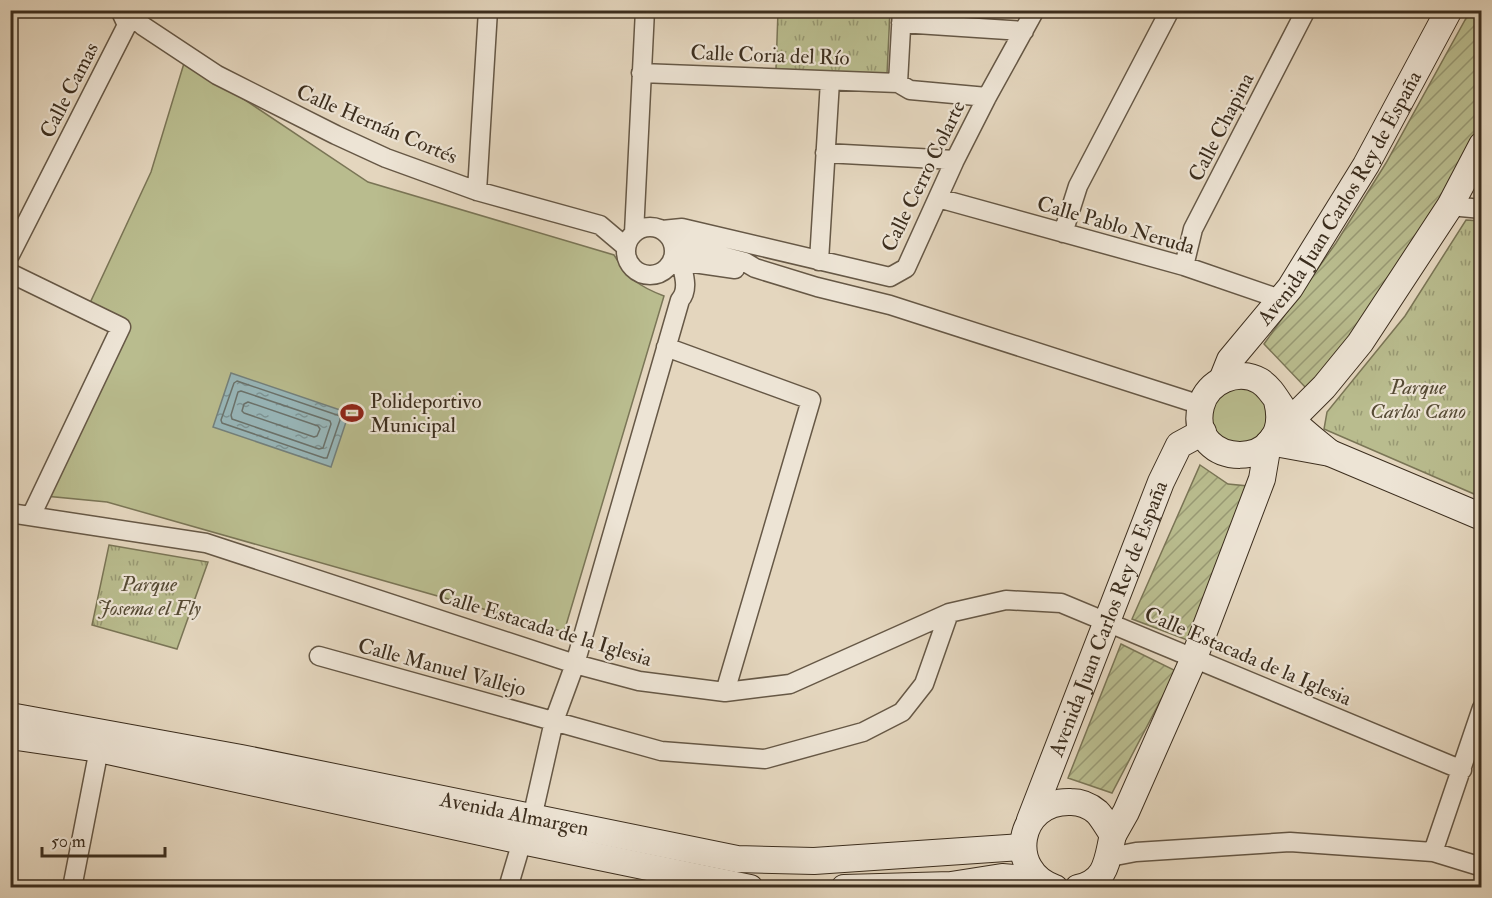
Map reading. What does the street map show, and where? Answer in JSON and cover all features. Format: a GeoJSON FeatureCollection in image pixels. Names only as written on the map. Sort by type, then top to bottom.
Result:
{"type":"FeatureCollection","features":[{"type":"Feature","properties":{"kind":"street","name":"Calle Camas"},"geometry":{"type":"LineString","coordinates":[[10,255],[127,25],[120,10]]}},
{"type":"Feature","properties":{"kind":"street","name":"Calle Hernán Cortés"},"geometry":{"type":"LineString","coordinates":[[125,10],[142,26],[217,75],[386,158],[477,190],[600,225],[630,240]]}},
{"type":"Feature","properties":{"kind":"street"},"geometry":{"type":"LineString","coordinates":[[477,190],[489,10]]}},
{"type":"Feature","properties":{"kind":"street"},"geometry":{"type":"LineString","coordinates":[[645,10],[630,240],[626,256],[636,271],[652,275],[671,253]]}},
{"type":"Feature","properties":{"kind":"street","name":"Calle Cerro Colarte"},"geometry":{"type":"LineString","coordinates":[[671,253],[682,228],[890,277],[906,268],[955,160],[1035,10]]}},
{"type":"Feature","properties":{"kind":"street"},"geometry":{"type":"LineString","coordinates":[[1063,233],[1078,186],[1170,10]]}},
{"type":"Feature","properties":{"kind":"street","name":"Calle Chapina"},"geometry":{"type":"LineString","coordinates":[[1184,266],[1193,229],[1306,10]]}},
{"type":"Feature","properties":{"kind":"street","name":"Avenida Juan Carlos Rey de España"},"geometry":{"type":"LineString","coordinates":[[1222,380],[1230,360],[1290,288],[1366,165],[1449,10]]}},
{"type":"Feature","properties":{"kind":"street"},"geometry":{"type":"LineString","coordinates":[[898,83],[902,17],[1024,32]]}},
{"type":"Feature","properties":{"kind":"street","name":"Calle Coria del Río"},"geometry":{"type":"LineString","coordinates":[[641,73],[898,83],[910,90],[987,97]]}},
{"type":"Feature","properties":{"kind":"street"},"geometry":{"type":"LineString","coordinates":[[819,261],[830,81]]}},
{"type":"Feature","properties":{"kind":"street"},"geometry":{"type":"LineString","coordinates":[[1330,453],[1317,432],[1313,417],[1324,387],[1360,343],[1450,206],[1482,145]]}},
{"type":"Feature","properties":{"kind":"street"},"geometry":{"type":"LineString","coordinates":[[825,153],[955,160]]}},
{"type":"Feature","properties":{"kind":"street","name":"Calle Pablo Neruda"},"geometry":{"type":"LineString","coordinates":[[938,198],[1184,266],[1280,299]]}},
{"type":"Feature","properties":{"kind":"street"},"geometry":{"type":"LineString","coordinates":[[1450,206],[1482,209]]}},
{"type":"Feature","properties":{"kind":"street"},"geometry":{"type":"LineString","coordinates":[[508,888],[527,829],[554,721],[575,664],[680,300],[671,253],[654,227],[646,227],[630,240]]}},
{"type":"Feature","properties":{"kind":"street"},"geometry":{"type":"LineString","coordinates":[[671,253],[743,270],[755,268],[890,305],[1201,405]]}},
{"type":"Feature","properties":{"kind":"street"},"geometry":{"type":"LineString","coordinates":[[10,273],[121,327],[31,516]]}},
{"type":"Feature","properties":{"kind":"street"},"geometry":{"type":"LineString","coordinates":[[666,348],[811,399],[725,692]]}},
{"type":"Feature","properties":{"kind":"street"},"geometry":{"type":"LineString","coordinates":[[1270,441],[1260,451],[1233,456],[1210,443],[1203,432],[1200,418],[1201,405],[1212,386],[1234,376],[1247,376],[1260,381],[1270,390],[1284,410],[1330,453]]}},
{"type":"Feature","properties":{"kind":"street"},"geometry":{"type":"LineString","coordinates":[[1078,888],[1098,877],[1107,865],[1111,846],[1194,658],[1262,479],[1270,441],[1284,410],[1324,387]]}},
{"type":"Feature","properties":{"kind":"street","name":"Avenida Juan Carlos Rey de España"},"geometry":{"type":"LineString","coordinates":[[1023,847],[1030,820],[1105,621],[1161,482],[1179,445],[1203,432]]}},
{"type":"Feature","properties":{"kind":"street"},"geometry":{"type":"LineString","coordinates":[[1270,441],[1330,453],[1482,517]]}},
{"type":"Feature","properties":{"kind":"street","name":"Calle Estacada de la Iglesia"},"geometry":{"type":"LineString","coordinates":[[10,513],[206,543],[575,664],[639,681],[725,692],[790,684],[949,614],[1006,600],[1061,603],[1462,770]]}},
{"type":"Feature","properties":{"kind":"street","name":"Calle Manuel Vallejo"},"geometry":{"type":"LineString","coordinates":[[319,656],[661,751],[765,759],[862,732],[902,712],[924,684],[949,614]]}},
{"type":"Feature","properties":{"kind":"street"},"geometry":{"type":"LineString","coordinates":[[1433,852],[1462,770],[1477,737],[1482,708]]}},
{"type":"Feature","properties":{"kind":"street","name":"Avenida Almargen"},"geometry":{"type":"LineString","coordinates":[[10,716],[241,758],[527,829],[750,888]]}},
{"type":"Feature","properties":{"kind":"street","name":"Avenida Almargen"},"geometry":{"type":"LineString","coordinates":[[10,736],[99,750],[527,829],[737,859],[814,861],[1023,847]]}},
{"type":"Feature","properties":{"kind":"street"},"geometry":{"type":"LineString","coordinates":[[72,888],[99,750]]}},
{"type":"Feature","properties":{"kind":"street"},"geometry":{"type":"LineString","coordinates":[[1030,820],[1047,805],[1060,801],[1076,802],[1097,812],[1111,846]]}},
{"type":"Feature","properties":{"kind":"street"},"geometry":{"type":"LineString","coordinates":[[1111,846],[1136,852],[1290,842],[1433,852],[1482,867]]}},
{"type":"Feature","properties":{"kind":"street"},"geometry":{"type":"LineString","coordinates":[[1023,847],[1026,862],[1047,884]]}},
{"type":"Feature","properties":{"kind":"street"},"geometry":{"type":"LineString","coordinates":[[844,888],[951,885],[1002,877],[1047,884]]}},
{"type":"Feature","properties":{"kind":"green space"},"geometry":{"type":"Polygon","coordinates":[[[778,11],[890,11],[887,74],[776,69],[778,11]]]}},
{"type":"Feature","properties":{"kind":"green space"},"geometry":{"type":"Polygon","coordinates":[[[1470,11],[1481,11],[1481,124],[1441,201],[1352,340],[1306,388],[1264,344],[1336,243],[1386,163],[1470,11]]]}},
{"type":"Feature","properties":{"kind":"green space","name":"Polideportivo Municipal"},"geometry":{"type":"Polygon","coordinates":[[[185,60],[368,182],[614,255],[635,281],[664,296],[564,632],[107,502],[35,495],[113,331],[90,303],[151,172],[185,60]]]}},
{"type":"Feature","properties":{"kind":"green space","name":"Parque Carlos Cano"},"geometry":{"type":"Polygon","coordinates":[[[1466,220],[1481,221],[1481,497],[1324,429],[1327,412],[1405,316],[1466,220]]]}},
{"type":"Feature","properties":{"kind":"green space"},"geometry":{"type":"Polygon","coordinates":[[[1251,387],[1266,400],[1267,429],[1253,443],[1225,442],[1211,423],[1213,406],[1221,391],[1251,387]]]}},
{"type":"Feature","properties":{"kind":"green space"},"geometry":{"type":"Polygon","coordinates":[[[1200,465],[1228,484],[1248,486],[1190,641],[1132,619],[1200,465]]]}},
{"type":"Feature","properties":{"kind":"green space","name":"Parque Josema el Fly"},"geometry":{"type":"Polygon","coordinates":[[[109,545],[208,562],[177,649],[92,625],[109,545]]]}},
{"type":"Feature","properties":{"kind":"green space"},"geometry":{"type":"Polygon","coordinates":[[[1121,644],[1176,671],[1112,793],[1068,778],[1121,644]]]}},
{"type":"Feature","properties":{"kind":"water"},"geometry":{"type":"Polygon","coordinates":[[[231,373],[349,413],[331,467],[213,427],[231,373]]]}},
{"type":"Feature","properties":{"kind":"place","name":"Polideportivo Municipal"},"geometry":{"type":"Point","coordinates":[352,413]}}]}
